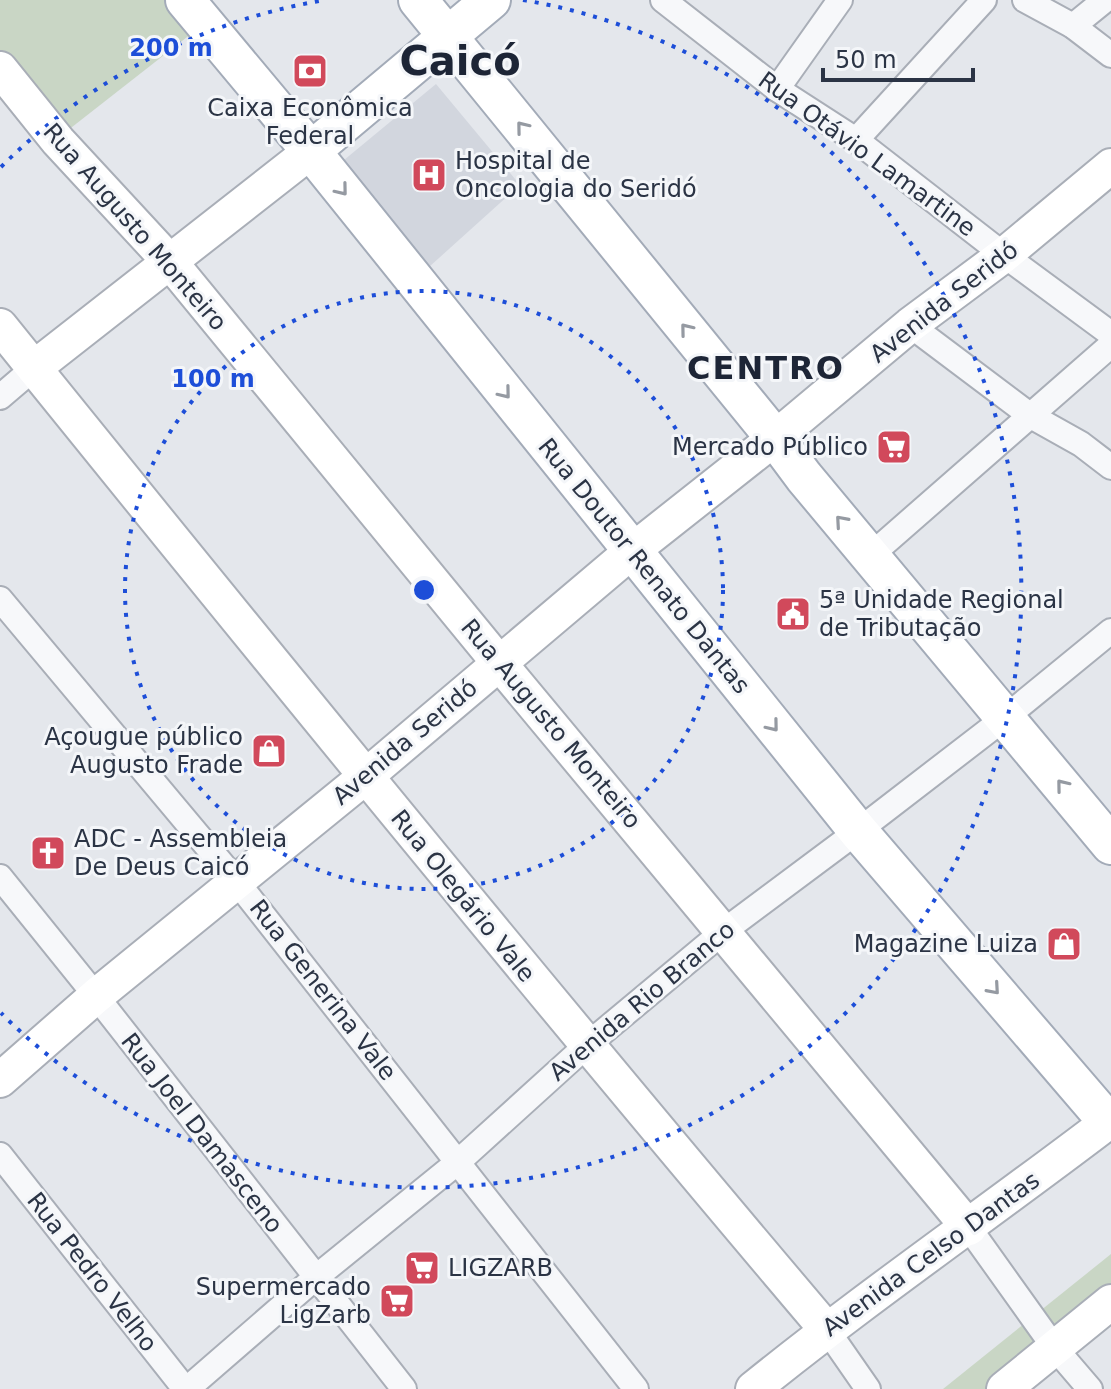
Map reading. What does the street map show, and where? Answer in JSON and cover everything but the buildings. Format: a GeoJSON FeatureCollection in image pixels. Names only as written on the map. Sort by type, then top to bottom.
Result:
{"type":"FeatureCollection","features":[{"type":"Feature","properties":{"kind":"main road","name":"Rua Doutor Renato Dantas"},"geometry":{"type":"LineString","coordinates":[[185,0],[311,151],[858,831],[1110,1122]]}},
{"type":"Feature","properties":{"kind":"main road"},"geometry":{"type":"LineString","coordinates":[[418,0],[804,477],[1111,845]]}},
{"type":"Feature","properties":{"kind":"main road"},"geometry":{"type":"LineString","coordinates":[[34,368],[311,151],[491,0]]}},
{"type":"Feature","properties":{"kind":"main road","name":"Rua Augusto Monteiro"},"geometry":{"type":"LineString","coordinates":[[0,69],[58,141],[170,262],[969,1228]]}},
{"type":"Feature","properties":{"kind":"main road","name":"Avenida Seridó"},"geometry":{"type":"LineString","coordinates":[[0,1080],[96,996],[365,777],[632,551],[1111,166]]}},
{"type":"Feature","properties":{"kind":"main road","name":"Rua Olegário Vale"},"geometry":{"type":"LineString","coordinates":[[0,326],[586,1046],[827,1330]]}},
{"type":"Feature","properties":{"kind":"main road","name":"Avenida Celso Dantas"},"geometry":{"type":"LineString","coordinates":[[753,1389],[827,1330],[1110,1122]]}},
{"type":"Feature","properties":{"kind":"main road"},"geometry":{"type":"LineString","coordinates":[[1004,1389],[1111,1302]]}},
{"type":"Feature","properties":{"kind":"street","name":"Rua Otávio Lamartine"},"geometry":{"type":"LineString","coordinates":[[663,0],[777,89],[856,140],[1111,334]]}},
{"type":"Feature","properties":{"kind":"street"},"geometry":{"type":"LineString","coordinates":[[777,89],[840,0]]}},
{"type":"Feature","properties":{"kind":"street"},"geometry":{"type":"LineString","coordinates":[[856,140],[984,0]]}},
{"type":"Feature","properties":{"kind":"street"},"geometry":{"type":"LineString","coordinates":[[1025,0],[1073,26],[1111,55]]}},
{"type":"Feature","properties":{"kind":"street"},"geometry":{"type":"LineString","coordinates":[[1073,26],[1105,0]]}},
{"type":"Feature","properties":{"kind":"street"},"geometry":{"type":"LineString","coordinates":[[910,325],[1031,416],[1081,444],[1111,467]]}},
{"type":"Feature","properties":{"kind":"street"},"geometry":{"type":"LineString","coordinates":[[871,555],[1111,345]]}},
{"type":"Feature","properties":{"kind":"street"},"geometry":{"type":"LineString","coordinates":[[0,397],[34,368]]}},
{"type":"Feature","properties":{"kind":"street","name":"Rua Generina Vale"},"geometry":{"type":"LineString","coordinates":[[0,599],[237,882],[636,1389]]}},
{"type":"Feature","properties":{"kind":"street","name":"Avenida Rio Branco"},"geometry":{"type":"LineString","coordinates":[[186,1389],[315,1278],[458,1162],[586,1046],[724,931],[1006,717],[1111,631]]}},
{"type":"Feature","properties":{"kind":"street","name":"Rua Joel Damasceno"},"geometry":{"type":"LineString","coordinates":[[0,877],[404,1389]]}},
{"type":"Feature","properties":{"kind":"street","name":"Rua Pedro Velho"},"geometry":{"type":"LineString","coordinates":[[0,1155],[186,1389]]}},
{"type":"Feature","properties":{"kind":"street","name":"Rua Augusto Monteiro"},"geometry":{"type":"LineString","coordinates":[[969,1228],[1054,1347],[1090,1389]]}},
{"type":"Feature","properties":{"kind":"street","name":"Rua Olegário Vale"},"geometry":{"type":"LineString","coordinates":[[827,1330],[868,1389]]}},
{"type":"Feature","properties":{"kind":"shaded area","name":"Hospital de Oncologia do Seridó"},"geometry":{"type":"Polygon","coordinates":[[[436,84],[520,185],[429,267],[338,165],[436,84]]]}},
{"type":"Feature","properties":{"kind":"green space"},"geometry":{"type":"Polygon","coordinates":[[[0,0],[171,0],[196,30],[58,138],[0,66],[0,0]]]}},
{"type":"Feature","properties":{"kind":"green space"},"geometry":{"type":"Polygon","coordinates":[[[1111,1254],[1111,1299],[998,1389],[943,1389],[1111,1254]]]}},
{"type":"Feature","properties":{"kind":"place","name":"Caixa Econômica Federal"},"geometry":{"type":"Point","coordinates":[310,71]}},
{"type":"Feature","properties":{"kind":"place","name":"Hospital de Oncologia do Seridó"},"geometry":{"type":"Point","coordinates":[429,175]}},
{"type":"Feature","properties":{"kind":"place","name":"Mercado Público"},"geometry":{"type":"Point","coordinates":[894,447]}},
{"type":"Feature","properties":{"kind":"place","name":"5ª Unidade Regional de Tributação"},"geometry":{"type":"Point","coordinates":[793,614]}},
{"type":"Feature","properties":{"kind":"place","name":"Açougue público Augusto Frade"},"geometry":{"type":"Point","coordinates":[269,751]}},
{"type":"Feature","properties":{"kind":"place","name":"ADC - Assembleia De Deus Caicó"},"geometry":{"type":"Point","coordinates":[48,853]}},
{"type":"Feature","properties":{"kind":"place","name":"Magazine Luiza"},"geometry":{"type":"Point","coordinates":[1064,944]}},
{"type":"Feature","properties":{"kind":"place","name":"LIGZARB"},"geometry":{"type":"Point","coordinates":[422,1268]}},
{"type":"Feature","properties":{"kind":"place","name":"Supermercado LigZarb"},"geometry":{"type":"Point","coordinates":[397,1301]}},
{"type":"Feature","properties":{"kind":"district","name":"Caicó"},"geometry":{"type":"Point","coordinates":[460,61]}},
{"type":"Feature","properties":{"kind":"district","name":"CENTRO"},"geometry":{"type":"Point","coordinates":[766,368]}}]}
